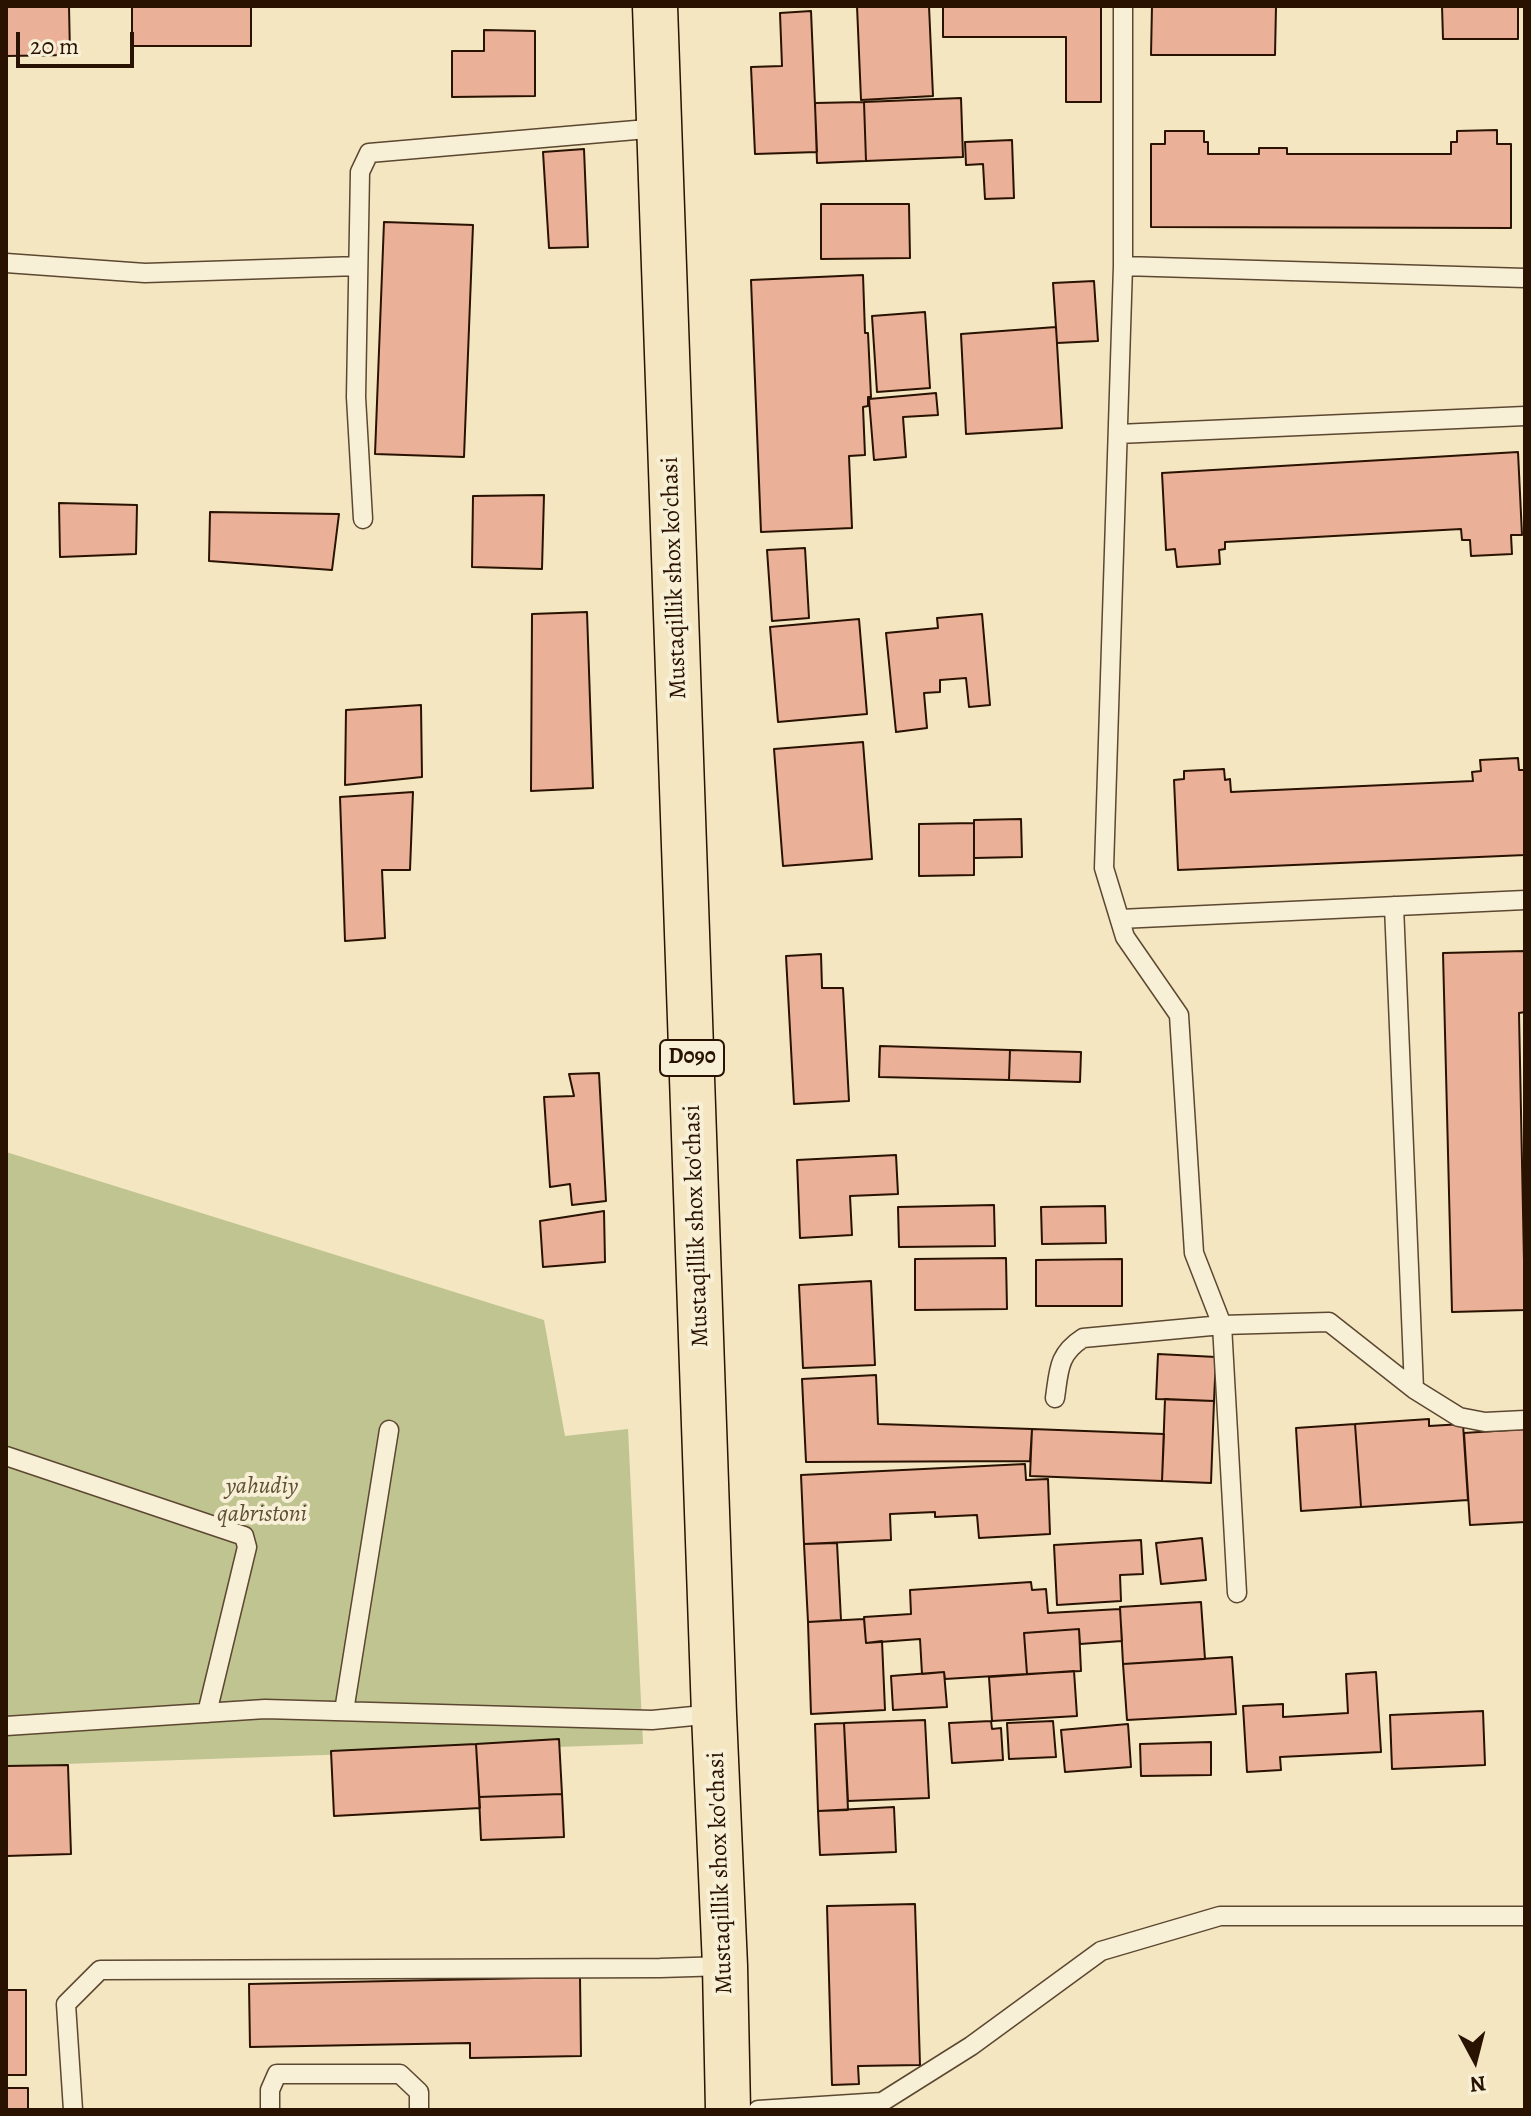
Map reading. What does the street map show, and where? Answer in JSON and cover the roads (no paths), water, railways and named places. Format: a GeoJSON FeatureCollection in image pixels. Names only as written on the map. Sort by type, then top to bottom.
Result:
{"type":"FeatureCollection","features":[{"type":"Feature","properties":{"kind":"main road","name":"Mustaqillik shox ko'chasi"},"geometry":{"type":"LineString","coordinates":[[655,6],[728,2110]]}},
{"type":"Feature","properties":{"kind":"lane"},"geometry":{"type":"LineString","coordinates":[[1123,6],[1123,266],[1104,868],[1125,937],[1179,1015],[1194,1253],[1222,1325],[1237,1593]]}},
{"type":"Feature","properties":{"kind":"lane"},"geometry":{"type":"LineString","coordinates":[[363,519],[356,397],[358,266],[360,172],[369,153],[659,128]]}},
{"type":"Feature","properties":{"kind":"lane"},"geometry":{"type":"LineString","coordinates":[[6,263],[145,273],[358,266]]}},
{"type":"Feature","properties":{"kind":"lane"},"geometry":{"type":"LineString","coordinates":[[1123,266],[1525,278]]}},
{"type":"Feature","properties":{"kind":"lane"},"geometry":{"type":"LineString","coordinates":[[1118,434],[1525,416]]}},
{"type":"Feature","properties":{"kind":"lane"},"geometry":{"type":"LineString","coordinates":[[1120,919],[1525,900]]}},
{"type":"Feature","properties":{"kind":"lane"},"geometry":{"type":"LineString","coordinates":[[1394,906],[1414,1389]]}},
{"type":"Feature","properties":{"kind":"lane"},"geometry":{"type":"LineString","coordinates":[[1055,1398],[1061,1360],[1070,1346],[1083,1338],[1222,1325],[1329,1322],[1414,1389],[1459,1417],[1485,1422],[1525,1420]]}},
{"type":"Feature","properties":{"kind":"lane"},"geometry":{"type":"LineString","coordinates":[[344,1711],[389,1430]]}},
{"type":"Feature","properties":{"kind":"lane"},"geometry":{"type":"LineString","coordinates":[[6,1456],[244,1536],[247,1547],[207,1713]]}},
{"type":"Feature","properties":{"kind":"lane"},"geometry":{"type":"LineString","coordinates":[[6,1726],[265,1709],[652,1720],[714,1714]]}},
{"type":"Feature","properties":{"kind":"lane"},"geometry":{"type":"LineString","coordinates":[[758,2110],[882,2102],[971,2046],[1101,1951],[1220,1916],[1525,1916]]}},
{"type":"Feature","properties":{"kind":"lane"},"geometry":{"type":"LineString","coordinates":[[73,2110],[66,2004],[100,1970],[725,1966]]}},
{"type":"Feature","properties":{"kind":"lane"},"geometry":{"type":"LineString","coordinates":[[270,2110],[270,2090],[277,2074],[400,2074],[419,2092],[419,2110]]}},
{"type":"Feature","properties":{"kind":"park label","name":"yahudiy qabristoni"},"geometry":{"type":"Point","coordinates":[262,1501]}}]}
